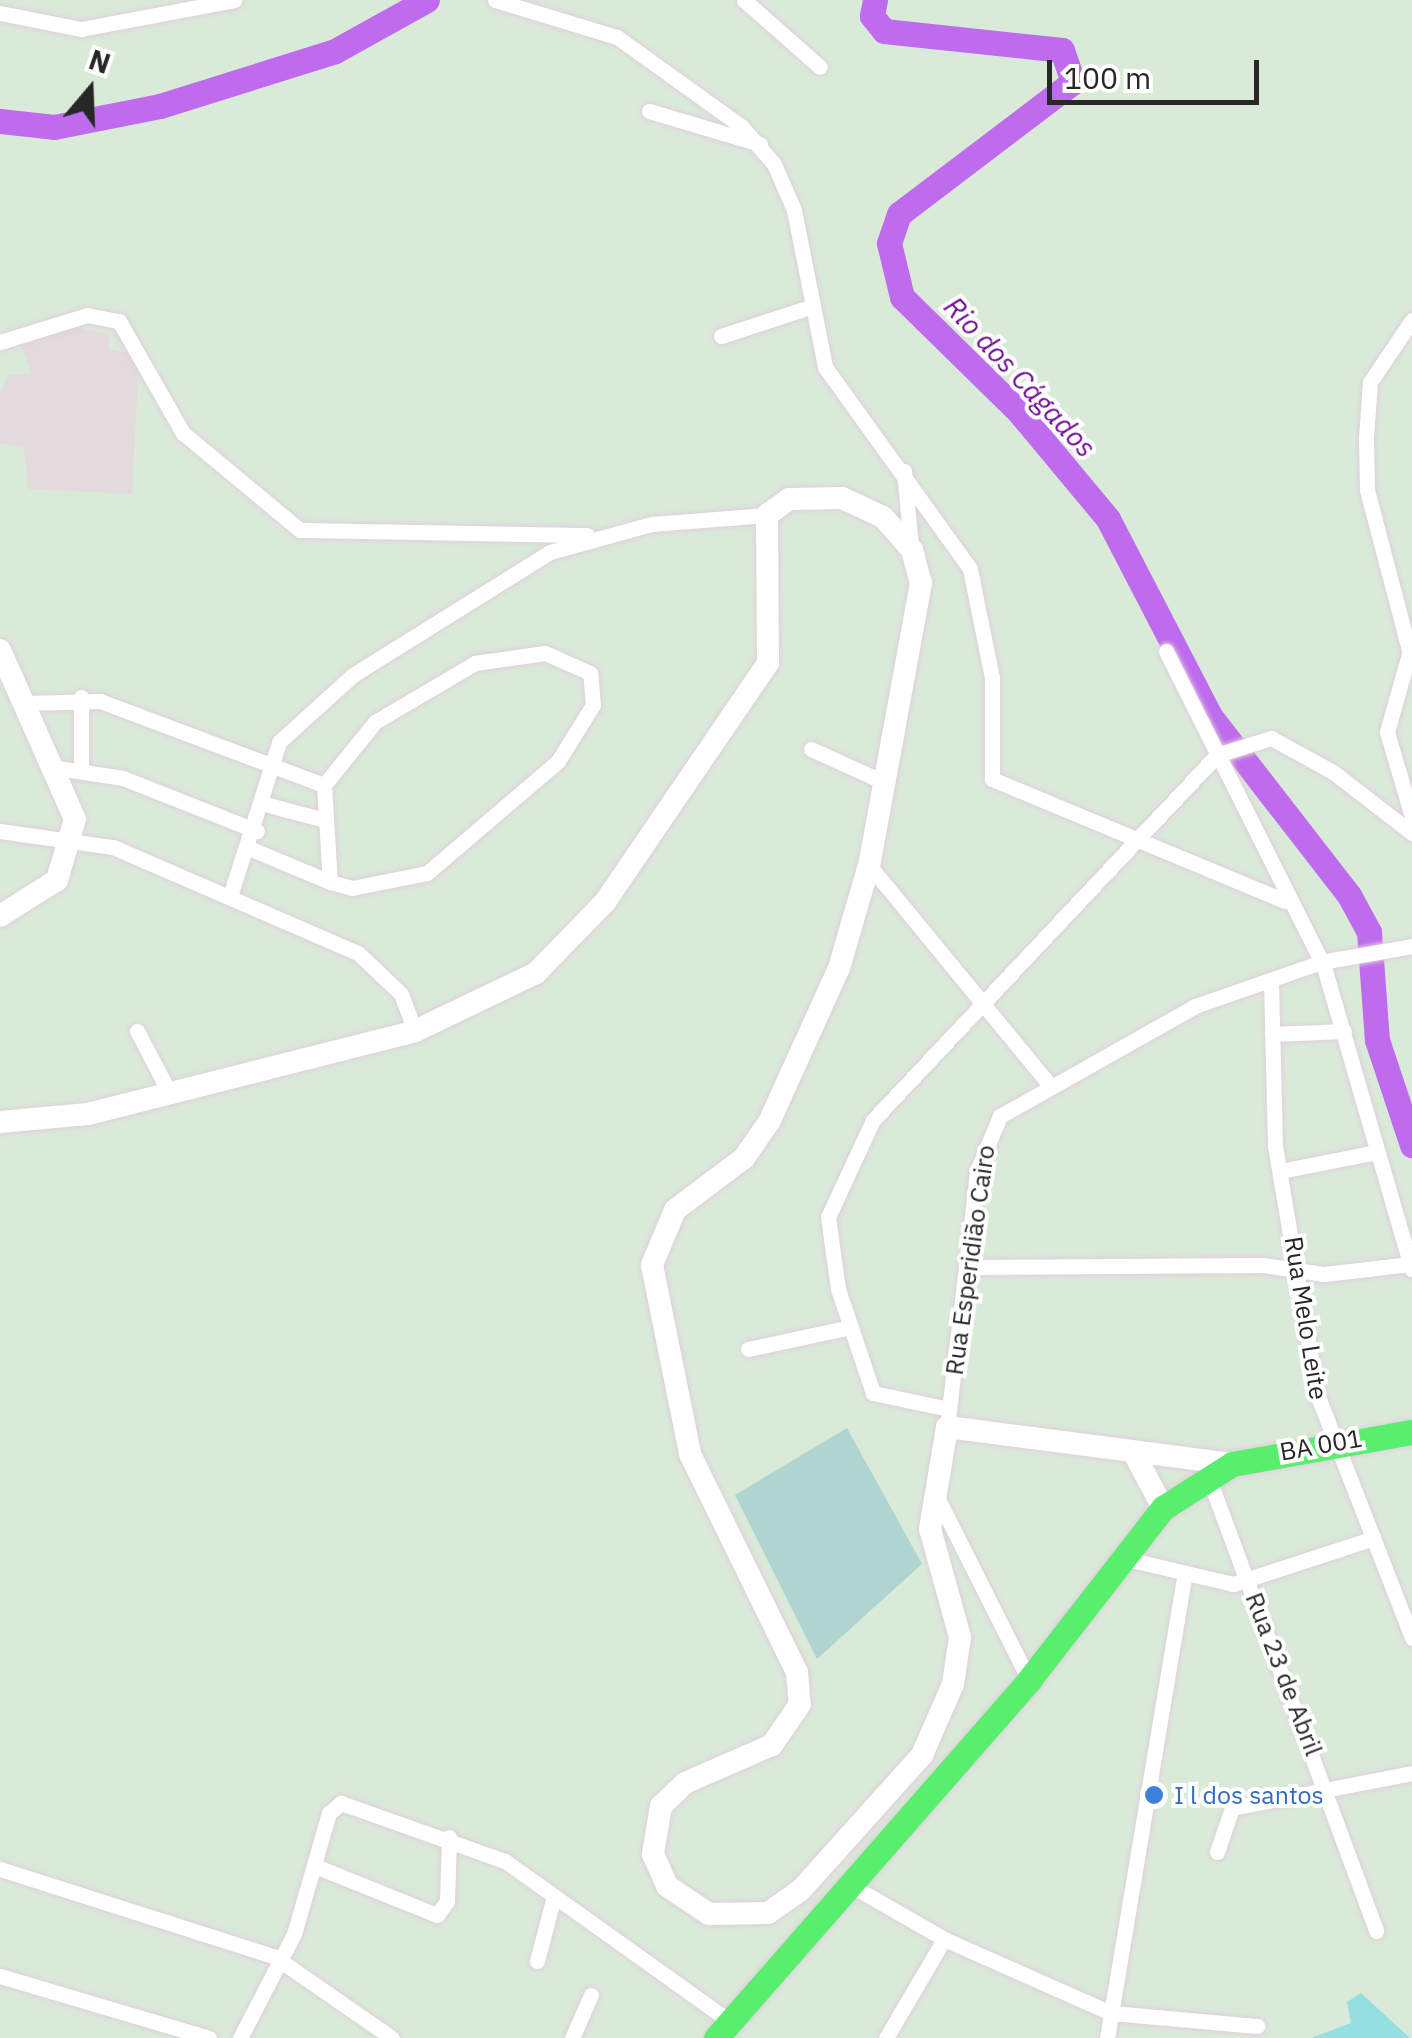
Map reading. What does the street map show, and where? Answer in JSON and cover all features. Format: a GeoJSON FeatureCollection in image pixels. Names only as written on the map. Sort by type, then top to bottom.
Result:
{"type":"FeatureCollection","features":[{"type":"Feature","properties":{"kind":"main road"},"geometry":{"type":"LineString","coordinates":[[0,1122],[75,1117],[415,1031],[536,972],[605,902],[678,802],[768,663],[767,515],[788,499],[842,498],[883,517],[912,550],[922,597],[869,865],[839,968],[764,1131],[744,1158],[675,1210],[654,1246],[662,1343],[690,1454],[801,1688],[795,1719],[772,1745],[685,1783],[660,1806],[653,1854],[685,1902],[729,1919],[784,1904],[922,1755],[952,1684],[960,1638],[930,1529],[932,1484],[948,1418],[1135,1454],[1232,1464]]}},
{"type":"Feature","properties":{"kind":"main road"},"geometry":{"type":"LineString","coordinates":[[0,650],[57,768],[73,840],[57,880],[0,916]]}},
{"type":"Feature","properties":{"kind":"main road","name":"BA 001"},"geometry":{"type":"LineString","coordinates":[[723,2030],[1030,1680],[1163,1508],[1232,1464],[1331,1440],[1412,1432]]}},
{"type":"Feature","properties":{"kind":"main road"},"geometry":{"type":"LineString","coordinates":[[1135,1454],[1163,1508]]}},
{"type":"Feature","properties":{"kind":"street"},"geometry":{"type":"LineString","coordinates":[[0,13],[81,29],[234,0]]}},
{"type":"Feature","properties":{"kind":"street"},"geometry":{"type":"LineString","coordinates":[[495,0],[538,5],[629,44],[760,144],[794,210],[810,307],[834,384],[962,550],[978,595],[992,678],[992,780],[1284,900]]}},
{"type":"Feature","properties":{"kind":"street"},"geometry":{"type":"LineString","coordinates":[[744,0],[820,67]]}},
{"type":"Feature","properties":{"kind":"street"},"geometry":{"type":"LineString","coordinates":[[649,112],[760,144]]}},
{"type":"Feature","properties":{"kind":"street"},"geometry":{"type":"LineString","coordinates":[[720,336],[810,307]]}},
{"type":"Feature","properties":{"kind":"street"},"geometry":{"type":"LineString","coordinates":[[0,342],[87,314],[119,321],[183,433],[300,530],[596,535],[767,515]]}},
{"type":"Feature","properties":{"kind":"street"},"geometry":{"type":"LineString","coordinates":[[1412,320],[1370,382],[1366,438],[1367,490],[1411,657],[1386,732],[1412,817]]}},
{"type":"Feature","properties":{"kind":"street"},"geometry":{"type":"LineString","coordinates":[[904,471],[912,550]]}},
{"type":"Feature","properties":{"kind":"street"},"geometry":{"type":"LineString","coordinates":[[230,896],[257,831],[268,767],[288,729],[353,675],[499,580],[596,535]]}},
{"type":"Feature","properties":{"kind":"street"},"geometry":{"type":"LineString","coordinates":[[970,1267],[1411,1267],[1321,962],[1284,900],[1220,754],[1166,651]]}},
{"type":"Feature","properties":{"kind":"street"},"geometry":{"type":"LineString","coordinates":[[251,849],[330,882],[370,890],[408,881],[500,817],[580,729],[595,694],[590,672],[544,653],[454,670],[375,722],[324,785],[330,882]]}},
{"type":"Feature","properties":{"kind":"street"},"geometry":{"type":"LineString","coordinates":[[81,696],[81,766]]}},
{"type":"Feature","properties":{"kind":"street"},"geometry":{"type":"LineString","coordinates":[[26,703],[81,696],[324,785]]}},
{"type":"Feature","properties":{"kind":"street"},"geometry":{"type":"LineString","coordinates":[[948,1418],[873,1393],[826,1234],[835,1197],[873,1120],[980,1004],[1144,841],[1220,754],[1254,739],[1333,772],[1412,834]]}},
{"type":"Feature","properties":{"kind":"street"},"geometry":{"type":"LineString","coordinates":[[812,749],[886,782]]}},
{"type":"Feature","properties":{"kind":"street"},"geometry":{"type":"LineString","coordinates":[[57,768],[81,766],[257,831]]}},
{"type":"Feature","properties":{"kind":"street"},"geometry":{"type":"LineString","coordinates":[[261,803],[325,820]]}},
{"type":"Feature","properties":{"kind":"street"},"geometry":{"type":"LineString","coordinates":[[0,830],[113,846],[372,962],[400,994],[415,1031]]}},
{"type":"Feature","properties":{"kind":"street"},"geometry":{"type":"LineString","coordinates":[[869,865],[1048,1083]]}},
{"type":"Feature","properties":{"kind":"street","name":"Rua Esperidião Cairo"},"geometry":{"type":"LineString","coordinates":[[948,1418],[984,1137],[1048,1083],[1195,1006],[1321,962],[1412,946]]}},
{"type":"Feature","properties":{"kind":"street","name":"Rua Melo Leite"},"geometry":{"type":"LineString","coordinates":[[1272,980],[1281,1172],[1331,1440],[1412,1638]]}},
{"type":"Feature","properties":{"kind":"street"},"geometry":{"type":"LineString","coordinates":[[137,1031],[169,1092]]}},
{"type":"Feature","properties":{"kind":"street"},"geometry":{"type":"LineString","coordinates":[[1272,1034],[1344,1031]]}},
{"type":"Feature","properties":{"kind":"street"},"geometry":{"type":"LineString","coordinates":[[1281,1172],[1376,1152]]}},
{"type":"Feature","properties":{"kind":"street"},"geometry":{"type":"LineString","coordinates":[[748,1349],[851,1327]]}},
{"type":"Feature","properties":{"kind":"street","name":"Rua 23 de Abril"},"geometry":{"type":"LineString","coordinates":[[1208,1476],[1329,1793],[1376,1931]]}},
{"type":"Feature","properties":{"kind":"street"},"geometry":{"type":"LineString","coordinates":[[932,1484],[1030,1680]]}},
{"type":"Feature","properties":{"kind":"street"},"geometry":{"type":"LineString","coordinates":[[1123,1558],[1184,1576],[1249,1582],[1374,1538]]}},
{"type":"Feature","properties":{"kind":"street"},"geometry":{"type":"LineString","coordinates":[[1107,2038],[1184,1576]]}},
{"type":"Feature","properties":{"kind":"street"},"geometry":{"type":"LineString","coordinates":[[1217,1852],[1232,1808],[1329,1793],[1412,1773]]}},
{"type":"Feature","properties":{"kind":"street"},"geometry":{"type":"LineString","coordinates":[[240,2038],[274,1958],[294,1934],[337,1804],[449,1837],[554,1896],[723,2030]]}},
{"type":"Feature","properties":{"kind":"street"},"geometry":{"type":"LineString","coordinates":[[315,1866],[437,1915],[447,1901],[449,1837]]}},
{"type":"Feature","properties":{"kind":"street"},"geometry":{"type":"LineString","coordinates":[[0,1868],[274,1958],[392,2038]]}},
{"type":"Feature","properties":{"kind":"street"},"geometry":{"type":"LineString","coordinates":[[852,1886],[944,1939],[1111,2014],[1257,2026]]}},
{"type":"Feature","properties":{"kind":"street"},"geometry":{"type":"LineString","coordinates":[[537,1961],[554,1896]]}},
{"type":"Feature","properties":{"kind":"street"},"geometry":{"type":"LineString","coordinates":[[886,2038],[944,1939]]}},
{"type":"Feature","properties":{"kind":"street"},"geometry":{"type":"LineString","coordinates":[[0,1976],[209,2038]]}},
{"type":"Feature","properties":{"kind":"street"},"geometry":{"type":"LineString","coordinates":[[572,2038],[591,1996]]}},
{"type":"Feature","properties":{"kind":"shaded area"},"geometry":{"type":"Polygon","coordinates":[[[78,328],[109,334],[109,350],[139,354],[132,494],[28,489],[24,448],[0,443],[0,392],[9,375],[32,373],[18,339],[78,328]]]}},
{"type":"Feature","properties":{"kind":"shaded area"},"geometry":{"type":"Polygon","coordinates":[[[847,1428],[922,1564],[817,1659],[735,1495],[847,1428]]]}},
{"type":"Feature","properties":{"kind":"shaded area"},"geometry":{"type":"Polygon","coordinates":[[[1361,1993],[1410,2038],[1311,2038],[1351,2023],[1347,2002],[1361,1993]]]}},
{"type":"Feature","properties":{"kind":"waterway","name":"Rio dos Cágados"},"geometry":{"type":"LineString","coordinates":[[0,121],[54,127],[160,106],[335,51],[427,0]]}},
{"type":"Feature","properties":{"kind":"waterway","name":"Rio dos Cágados"},"geometry":{"type":"LineString","coordinates":[[875,0],[872,16],[884,31],[1062,50],[1073,82],[899,214],[889,243],[902,297],[1019,412],[1108,519],[1210,716],[1349,895],[1369,932],[1377,1040],[1412,1145]]}},
{"type":"Feature","properties":{"kind":"place","name":"I l dos santos"},"geometry":{"type":"Point","coordinates":[1154,1795]}}]}
